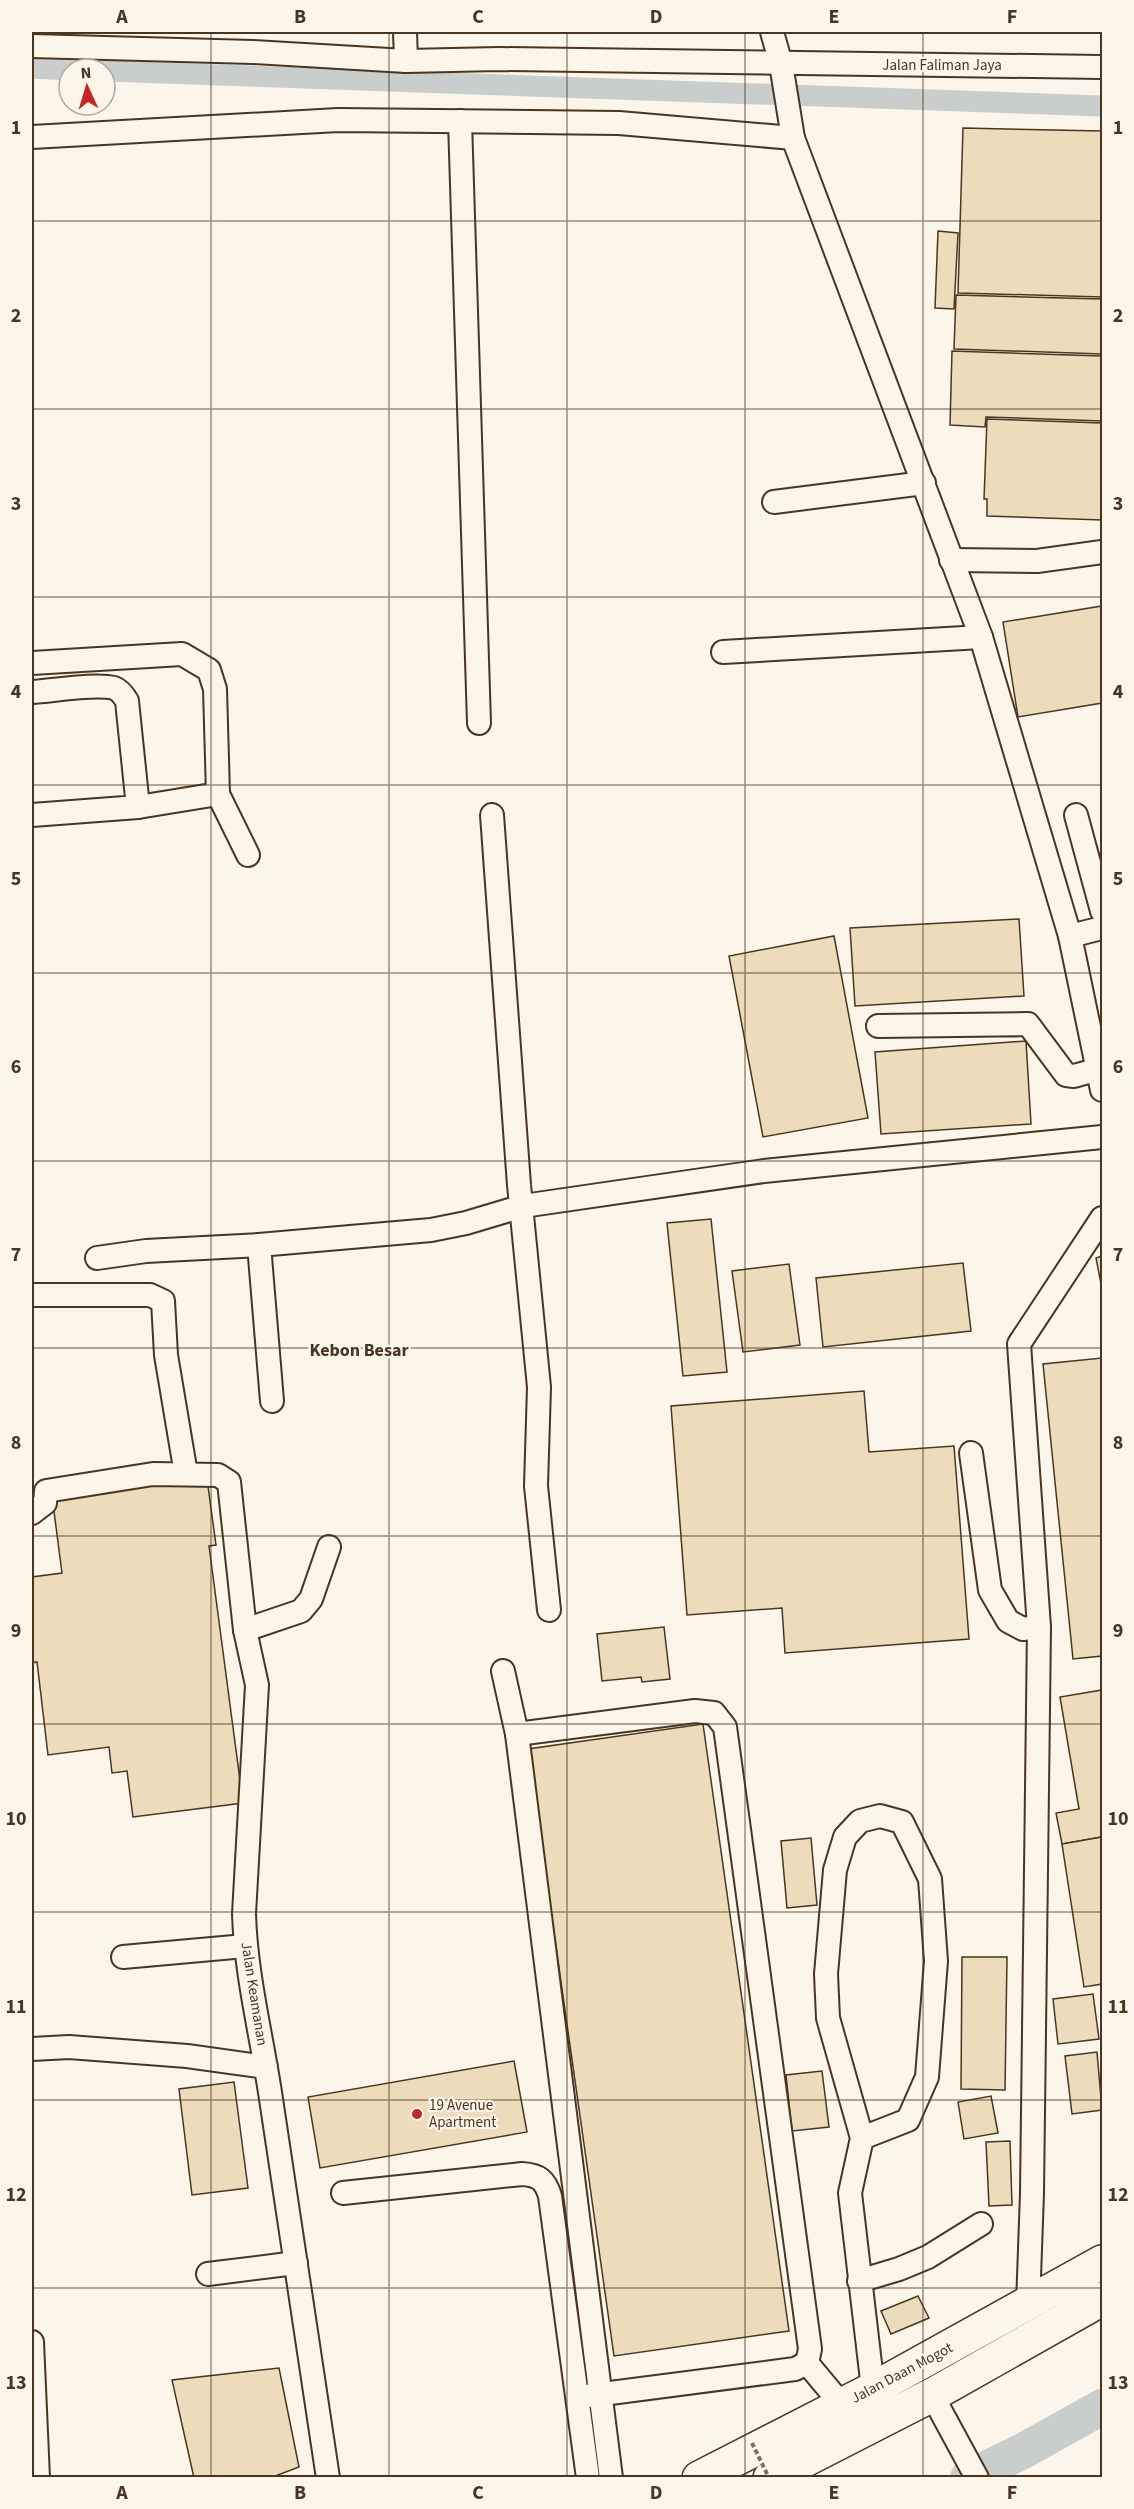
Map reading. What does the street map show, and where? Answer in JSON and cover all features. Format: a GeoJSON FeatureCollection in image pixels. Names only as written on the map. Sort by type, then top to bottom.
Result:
{"type":"FeatureCollection","features":[{"type":"Feature","properties":{"kind":"highway","name":"Jalan Daan Mogot"},"geometry":{"type":"LineString","coordinates":[[699,2478],[873,2389],[1102,2262]]}},
{"type":"Feature","properties":{"kind":"highway"},"geometry":{"type":"LineString","coordinates":[[769,2478],[932,2395],[1102,2299]]}},
{"type":"Feature","properties":{"kind":"street"},"geometry":{"type":"LineString","coordinates":[[405,32],[406,61]]}},
{"type":"Feature","properties":{"kind":"street"},"geometry":{"type":"LineString","coordinates":[[772,32],[782,70],[793,138],[981,637],[1070,936],[1101,1079],[1066,1075],[1028,1024],[878,1026]]}},
{"type":"Feature","properties":{"kind":"street","name":"Jalan Faliman Jaya"},"geometry":{"type":"LineString","coordinates":[[32,46],[253,52],[406,61],[499,59],[782,70],[976,64],[1102,67]]}},
{"type":"Feature","properties":{"kind":"street"},"geometry":{"type":"LineString","coordinates":[[32,137],[338,120],[619,123],[793,138]]}},
{"type":"Feature","properties":{"kind":"street"},"geometry":{"type":"LineString","coordinates":[[460,122],[479,723]]}},
{"type":"Feature","properties":{"kind":"street"},"geometry":{"type":"LineString","coordinates":[[774,502],[924,483]]}},
{"type":"Feature","properties":{"kind":"street"},"geometry":{"type":"LineString","coordinates":[[951,560],[1037,561],[1102,552]]}},
{"type":"Feature","properties":{"kind":"street"},"geometry":{"type":"LineString","coordinates":[[723,652],[981,637]]}},
{"type":"Feature","properties":{"kind":"street"},"geometry":{"type":"LineString","coordinates":[[32,663],[182,654],[209,670],[215,689],[218,794],[248,855]]}},
{"type":"Feature","properties":{"kind":"street"},"geometry":{"type":"LineString","coordinates":[[32,693],[101,687],[116,689],[123,694],[127,701],[138,807]]}},
{"type":"Feature","properties":{"kind":"street"},"geometry":{"type":"LineString","coordinates":[[32,815],[138,807],[218,794]]}},
{"type":"Feature","properties":{"kind":"street"},"geometry":{"type":"LineString","coordinates":[[492,815],[539,1387],[536,1486],[549,1610]]}},
{"type":"Feature","properties":{"kind":"street"},"geometry":{"type":"LineString","coordinates":[[1076,815],[1102,911]]}},
{"type":"Feature","properties":{"kind":"street"},"geometry":{"type":"LineString","coordinates":[[1070,936],[1102,928]]}},
{"type":"Feature","properties":{"kind":"street"},"geometry":{"type":"LineString","coordinates":[[97,1258],[146,1251],[259,1245],[431,1230],[466,1223],[523,1206],[764,1171],[1102,1137]]}},
{"type":"Feature","properties":{"kind":"street"},"geometry":{"type":"LineString","coordinates":[[1028,2305],[1032,2193],[1039,1627],[1019,1344],[1102,1221]]}},
{"type":"Feature","properties":{"kind":"street"},"geometry":{"type":"LineString","coordinates":[[259,1245],[272,1401]]}},
{"type":"Feature","properties":{"kind":"street"},"geometry":{"type":"LineString","coordinates":[[32,1295],[150,1295],[163,1301],[166,1354],[186,1474],[153,1474],[46,1491],[45,1503],[32,1513]]}},
{"type":"Feature","properties":{"kind":"street"},"geometry":{"type":"LineString","coordinates":[[971,1453],[990,1590],[1008,1621],[1023,1629],[1039,1627]]}},
{"type":"Feature","properties":{"kind":"street","name":"Jalan Keamanan"},"geometry":{"type":"LineString","coordinates":[[186,1474],[218,1475],[229,1482],[245,1630],[257,1685],[244,1914],[248,1978],[266,2067],[328,2478]]}},
{"type":"Feature","properties":{"kind":"street"},"geometry":{"type":"LineString","coordinates":[[245,1630],[301,1611],[311,1599],[329,1546]]}},
{"type":"Feature","properties":{"kind":"street"},"geometry":{"type":"LineString","coordinates":[[503,1671],[518,1734],[611,2478]]}},
{"type":"Feature","properties":{"kind":"street"},"geometry":{"type":"LineString","coordinates":[[518,1734],[695,1712],[714,1713],[725,1727],[810,2349],[807,2362],[795,2369],[577,2398]]}},
{"type":"Feature","properties":{"kind":"street"},"geometry":{"type":"LineString","coordinates":[[862,2138],[908,2120],[927,2077],[936,1961],[930,1879],[902,1822],[880,1816],[860,1821],[845,1837],[835,1870],[826,1974],[828,2018],[862,2138],[850,2193],[873,2389]]}},
{"type":"Feature","properties":{"kind":"street"},"geometry":{"type":"LineString","coordinates":[[123,1957],[245,1946]]}},
{"type":"Feature","properties":{"kind":"street"},"geometry":{"type":"LineString","coordinates":[[32,2049],[69,2047],[187,2056],[266,2067]]}},
{"type":"Feature","properties":{"kind":"street"},"geometry":{"type":"LineString","coordinates":[[343,2193],[522,2174],[536,2175],[546,2183],[550,2196],[588,2478]]}},
{"type":"Feature","properties":{"kind":"street"},"geometry":{"type":"LineString","coordinates":[[859,2281],[899,2269],[928,2257],[981,2224]]}},
{"type":"Feature","properties":{"kind":"street"},"geometry":{"type":"LineString","coordinates":[[208,2274],[296,2263]]}},
{"type":"Feature","properties":{"kind":"street"},"geometry":{"type":"LineString","coordinates":[[32,2342],[35,2474]]}},
{"type":"Feature","properties":{"kind":"street"},"geometry":{"type":"LineString","coordinates":[[807,2362],[842,2405]]}},
{"type":"Feature","properties":{"kind":"street"},"geometry":{"type":"LineString","coordinates":[[932,2395],[977,2478]]}},
{"type":"Feature","properties":{"kind":"path"},"geometry":{"type":"LineString","coordinates":[[752,2443],[769,2478]]}},
{"type":"Feature","properties":{"kind":"building"},"geometry":{"type":"Polygon","coordinates":[[[963,128],[1102,131],[1102,297],[958,293],[963,128]]]}},
{"type":"Feature","properties":{"kind":"building"},"geometry":{"type":"Polygon","coordinates":[[[938,231],[958,233],[954,309],[935,308],[938,231]]]}},
{"type":"Feature","properties":{"kind":"building"},"geometry":{"type":"Polygon","coordinates":[[[956,295],[1102,299],[1102,354],[954,349],[956,295]]]}},
{"type":"Feature","properties":{"kind":"building"},"geometry":{"type":"Polygon","coordinates":[[[952,351],[1102,356],[1102,421],[986,417],[985,427],[950,425],[952,351]]]}},
{"type":"Feature","properties":{"kind":"building"},"geometry":{"type":"Polygon","coordinates":[[[987,419],[1102,423],[1102,520],[987,516],[987,499],[984,499],[987,419]]]}},
{"type":"Feature","properties":{"kind":"building"},"geometry":{"type":"Polygon","coordinates":[[[1102,606],[1102,703],[1018,717],[1003,622],[1102,606]]]}},
{"type":"Feature","properties":{"kind":"building"},"geometry":{"type":"Polygon","coordinates":[[[1019,919],[1024,996],[855,1006],[850,928],[1019,919]]]}},
{"type":"Feature","properties":{"kind":"building"},"geometry":{"type":"Polygon","coordinates":[[[834,936],[868,1118],[763,1137],[729,956],[834,936]]]}},
{"type":"Feature","properties":{"kind":"building"},"geometry":{"type":"Polygon","coordinates":[[[1026,1041],[1031,1124],[881,1134],[875,1052],[1026,1041]]]}},
{"type":"Feature","properties":{"kind":"building"},"geometry":{"type":"Polygon","coordinates":[[[711,1219],[727,1372],[683,1376],[667,1223],[711,1219]]]}},
{"type":"Feature","properties":{"kind":"building"},"geometry":{"type":"Polygon","coordinates":[[[1102,1256],[1102,1289],[1096,1258],[1102,1256]]]}},
{"type":"Feature","properties":{"kind":"building"},"geometry":{"type":"Polygon","coordinates":[[[963,1263],[971,1331],[823,1347],[816,1278],[963,1263]]]}},
{"type":"Feature","properties":{"kind":"building"},"geometry":{"type":"Polygon","coordinates":[[[789,1264],[800,1345],[743,1352],[732,1271],[789,1264]]]}},
{"type":"Feature","properties":{"kind":"building"},"geometry":{"type":"Polygon","coordinates":[[[1102,1358],[1102,1656],[1073,1659],[1043,1364],[1102,1358]]]}},
{"type":"Feature","properties":{"kind":"building"},"geometry":{"type":"Polygon","coordinates":[[[864,1391],[869,1452],[954,1446],[969,1639],[785,1653],[782,1608],[687,1615],[671,1406],[864,1391]]]}},
{"type":"Feature","properties":{"kind":"building"},"geometry":{"type":"Polygon","coordinates":[[[207,1479],[216,1545],[209,1546],[243,1803],[133,1817],[127,1771],[112,1773],[109,1747],[48,1755],[37,1662],[32,1663],[32,1577],[62,1573],[52,1496],[207,1479]]]}},
{"type":"Feature","properties":{"kind":"building"},"geometry":{"type":"Polygon","coordinates":[[[664,1627],[670,1679],[642,1682],[641,1677],[602,1681],[597,1634],[664,1627]]]}},
{"type":"Feature","properties":{"kind":"building"},"geometry":{"type":"Polygon","coordinates":[[[1102,1690],[1102,1837],[1062,1844],[1056,1813],[1079,1809],[1060,1697],[1102,1690]]]}},
{"type":"Feature","properties":{"kind":"building"},"geometry":{"type":"Polygon","coordinates":[[[703,1724],[789,2331],[614,2356],[528,1749],[703,1724]]]}},
{"type":"Feature","properties":{"kind":"building"},"geometry":{"type":"Polygon","coordinates":[[[1102,1837],[1102,1984],[1084,1987],[1062,1844],[1102,1837]]]}},
{"type":"Feature","properties":{"kind":"building"},"geometry":{"type":"Polygon","coordinates":[[[811,1838],[817,1905],[787,1908],[781,1841],[811,1838]]]}},
{"type":"Feature","properties":{"kind":"building"},"geometry":{"type":"Polygon","coordinates":[[[962,1957],[1007,1957],[1005,2090],[961,2089],[962,1957]]]}},
{"type":"Feature","properties":{"kind":"building"},"geometry":{"type":"Polygon","coordinates":[[[1093,1994],[1099,2039],[1058,2044],[1053,1999],[1093,1994]]]}},
{"type":"Feature","properties":{"kind":"building"},"geometry":{"type":"Polygon","coordinates":[[[1097,2052],[1102,2110],[1072,2114],[1065,2056],[1097,2052]]]}},
{"type":"Feature","properties":{"kind":"building","name":"19 Avenue Apartment"},"geometry":{"type":"Polygon","coordinates":[[[514,2061],[527,2132],[320,2168],[308,2097],[514,2061]]]}},
{"type":"Feature","properties":{"kind":"building"},"geometry":{"type":"Polygon","coordinates":[[[822,2071],[829,2127],[792,2131],[786,2075],[822,2071]]]}},
{"type":"Feature","properties":{"kind":"building"},"geometry":{"type":"Polygon","coordinates":[[[234,2082],[248,2188],[192,2195],[179,2089],[234,2082]]]}},
{"type":"Feature","properties":{"kind":"building"},"geometry":{"type":"Polygon","coordinates":[[[991,2096],[998,2133],[964,2139],[958,2102],[991,2096]]]}},
{"type":"Feature","properties":{"kind":"building"},"geometry":{"type":"Polygon","coordinates":[[[1010,2141],[1012,2205],[989,2206],[986,2142],[1010,2141]]]}},
{"type":"Feature","properties":{"kind":"building"},"geometry":{"type":"Polygon","coordinates":[[[918,2296],[929,2318],[891,2334],[881,2311],[918,2296]]]}},
{"type":"Feature","properties":{"kind":"building"},"geometry":{"type":"Polygon","coordinates":[[[279,2368],[299,2467],[270,2478],[194,2478],[172,2380],[279,2368]]]}},
{"type":"Feature","properties":{"kind":"waterway"},"geometry":{"type":"LineString","coordinates":[[32,68],[57,69]]}},
{"type":"Feature","properties":{"kind":"waterway"},"geometry":{"type":"LineString","coordinates":[[117,71],[1102,106]]}},
{"type":"Feature","properties":{"kind":"waterway"},"geometry":{"type":"LineString","coordinates":[[968,2478],[1021,2452],[1102,2407]]}},
{"type":"Feature","properties":{"kind":"place","name":"19 Avenue Apartment"},"geometry":{"type":"Point","coordinates":[417,2114]}},
{"type":"Feature","properties":{"kind":"district","name":"Kebon Besar"},"geometry":{"type":"Point","coordinates":[359,1350]}}]}
